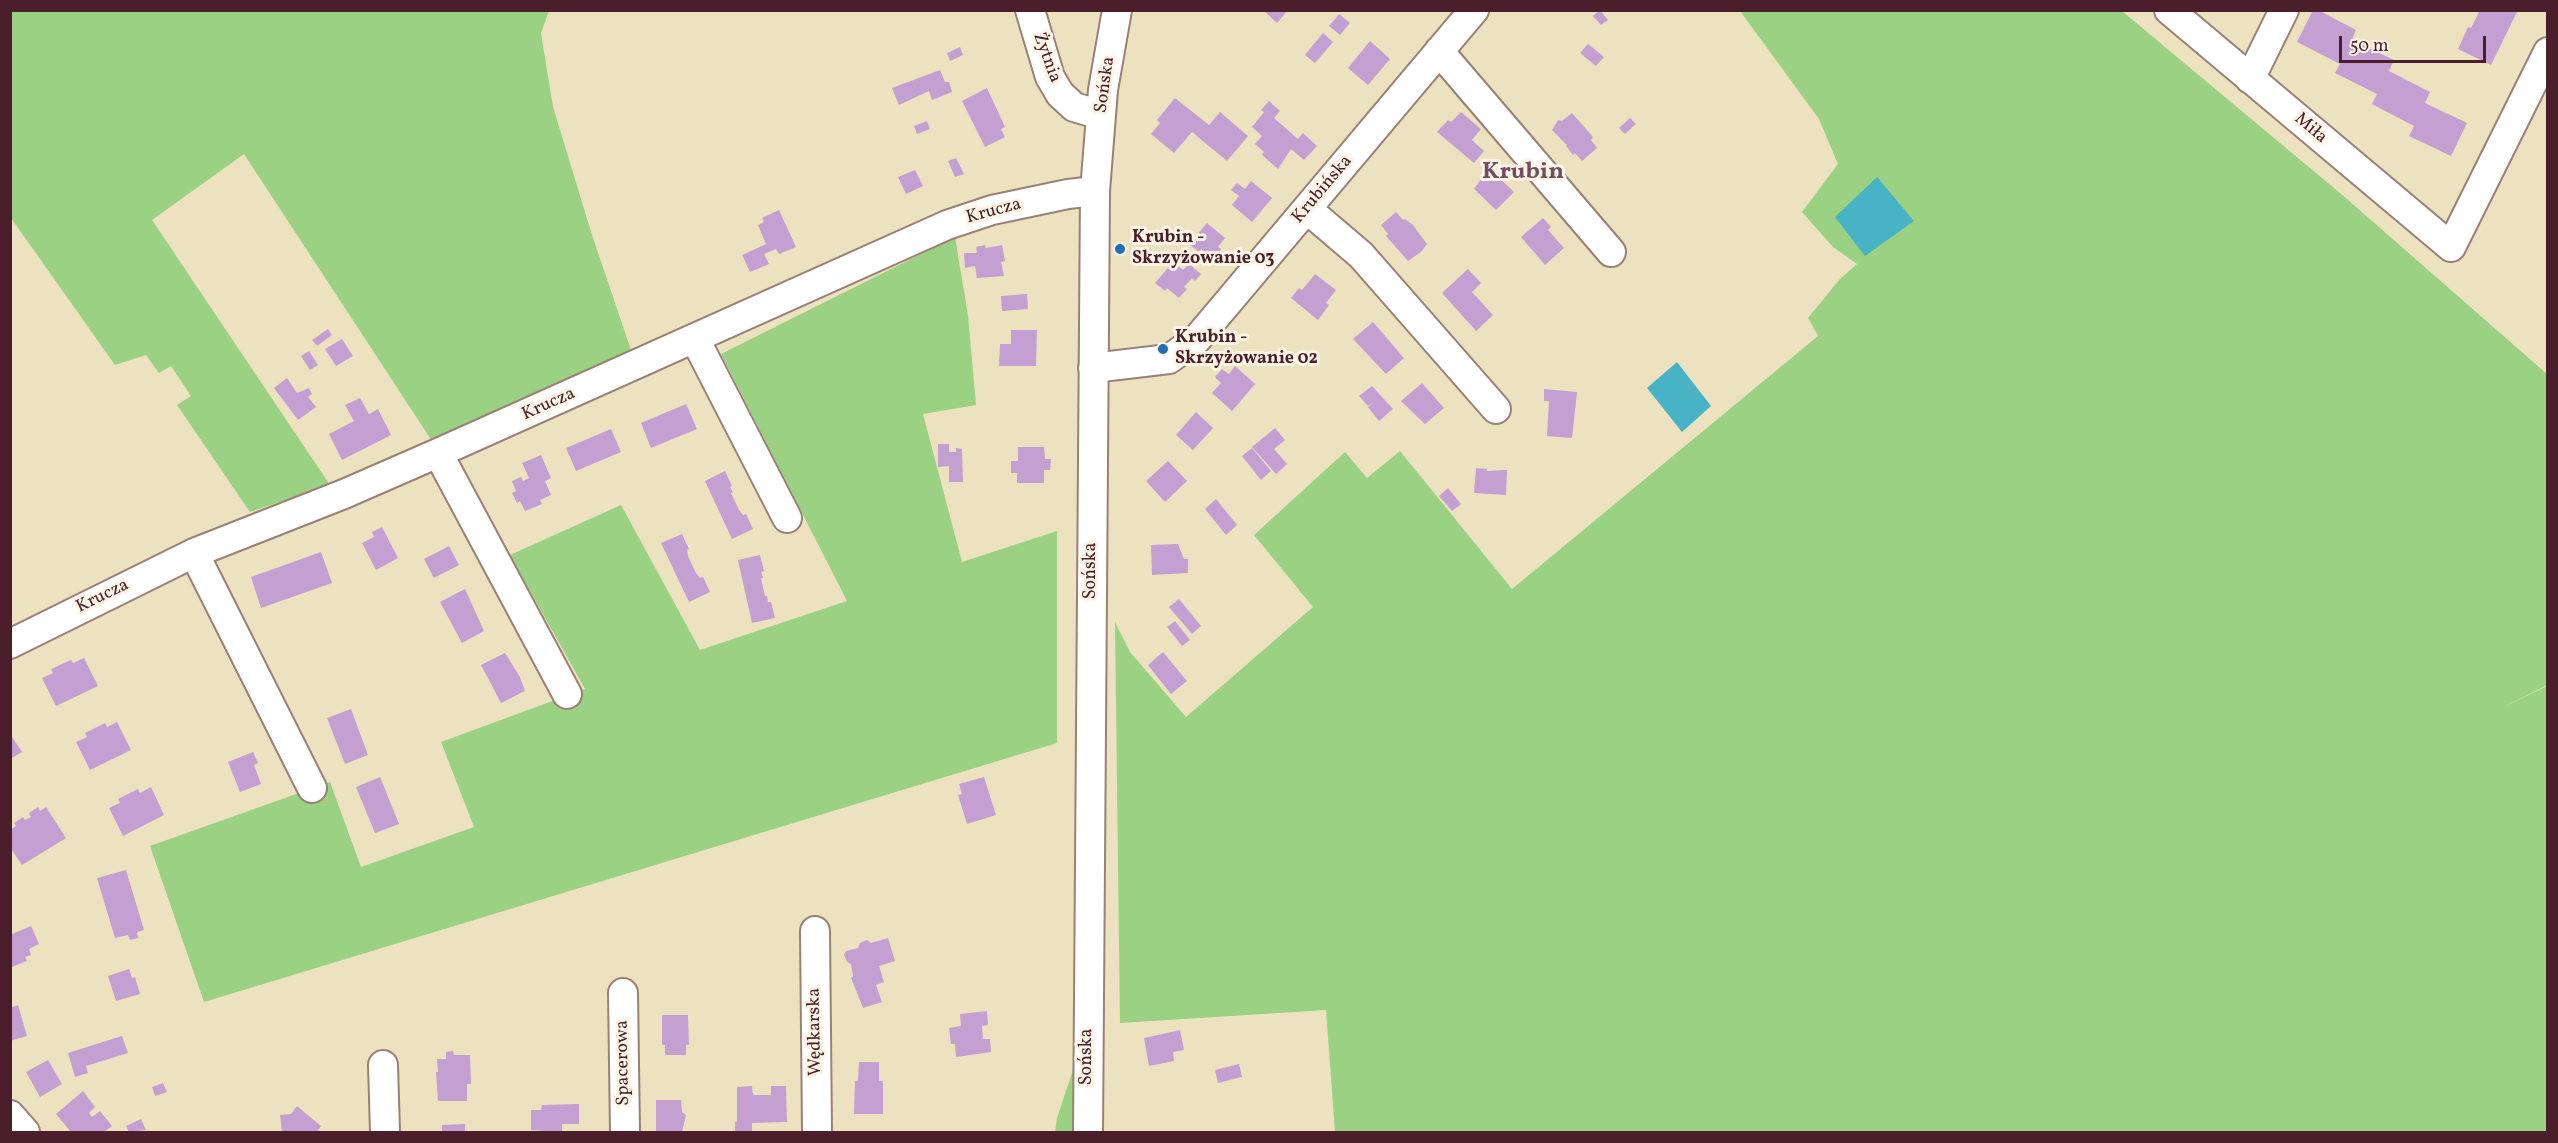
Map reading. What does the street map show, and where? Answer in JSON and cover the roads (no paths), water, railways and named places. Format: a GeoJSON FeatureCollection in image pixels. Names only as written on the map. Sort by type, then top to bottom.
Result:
{"type":"FeatureCollection","features":[{"type":"Feature","properties":{"kind":"street","name":"Żytnia"},"geometry":{"type":"LineString","coordinates":[[1030,10],[1050,77],[1060,94],[1074,107],[1101,115]]}},
{"type":"Feature","properties":{"kind":"street","name":"Sońska"},"geometry":{"type":"LineString","coordinates":[[1088,1132],[1095,191],[1103,90],[1117,10]]}},
{"type":"Feature","properties":{"kind":"street","name":"Krubińska"},"geometry":{"type":"LineString","coordinates":[[1094,368],[1169,359],[1197,339],[1474,10]]}},
{"type":"Feature","properties":{"kind":"street","name":"Miła"},"geometry":{"type":"LineString","coordinates":[[2169,10],[2451,247],[2547,52]]}},
{"type":"Feature","properties":{"kind":"street"},"geometry":{"type":"LineString","coordinates":[[2250,79],[2284,10]]}},
{"type":"Feature","properties":{"kind":"street"},"geometry":{"type":"LineString","coordinates":[[1439,51],[1611,252]]}},
{"type":"Feature","properties":{"kind":"street","name":"Krucza"},"geometry":{"type":"LineString","coordinates":[[10,644],[194,553],[344,494],[947,225],[992,210],[1068,194],[1095,191]]}},
{"type":"Feature","properties":{"kind":"street"},"geometry":{"type":"LineString","coordinates":[[1307,209],[1361,255],[1496,409]]}},
{"type":"Feature","properties":{"kind":"street"},"geometry":{"type":"LineString","coordinates":[[695,339],[787,518]]}},
{"type":"Feature","properties":{"kind":"street"},"geometry":{"type":"LineString","coordinates":[[438,453],[567,694]]}},
{"type":"Feature","properties":{"kind":"street"},"geometry":{"type":"LineString","coordinates":[[194,553],[312,788]]}},
{"type":"Feature","properties":{"kind":"street","name":"Wędkarska"},"geometry":{"type":"LineString","coordinates":[[815,931],[817,1132]]}},
{"type":"Feature","properties":{"kind":"street","name":"Spacerowa"},"geometry":{"type":"LineString","coordinates":[[623,993],[625,1132]]}},
{"type":"Feature","properties":{"kind":"street"},"geometry":{"type":"LineString","coordinates":[[383,1065],[385,1132]]}},
{"type":"Feature","properties":{"kind":"street"},"geometry":{"type":"LineString","coordinates":[[10,1115],[25,1132]]}},
{"type":"Feature","properties":{"kind":"water"},"geometry":{"type":"Polygon","coordinates":[[[1877,177],[1914,221],[1865,256],[1835,217],[1877,177]]]}},
{"type":"Feature","properties":{"kind":"water"},"geometry":{"type":"Polygon","coordinates":[[[1677,362],[1711,406],[1682,432],[1647,388],[1677,362]]]}},
{"type":"Feature","properties":{"kind":"place","name":"Krubin - Skrzyżowanie 03"},"geometry":{"type":"Point","coordinates":[1120,249]}},
{"type":"Feature","properties":{"kind":"place","name":"Krubin - Skrzyżowanie 02"},"geometry":{"type":"Point","coordinates":[1163,349]}},
{"type":"Feature","properties":{"kind":"district","name":"Krubin"},"geometry":{"type":"Point","coordinates":[1523,174]}}]}
